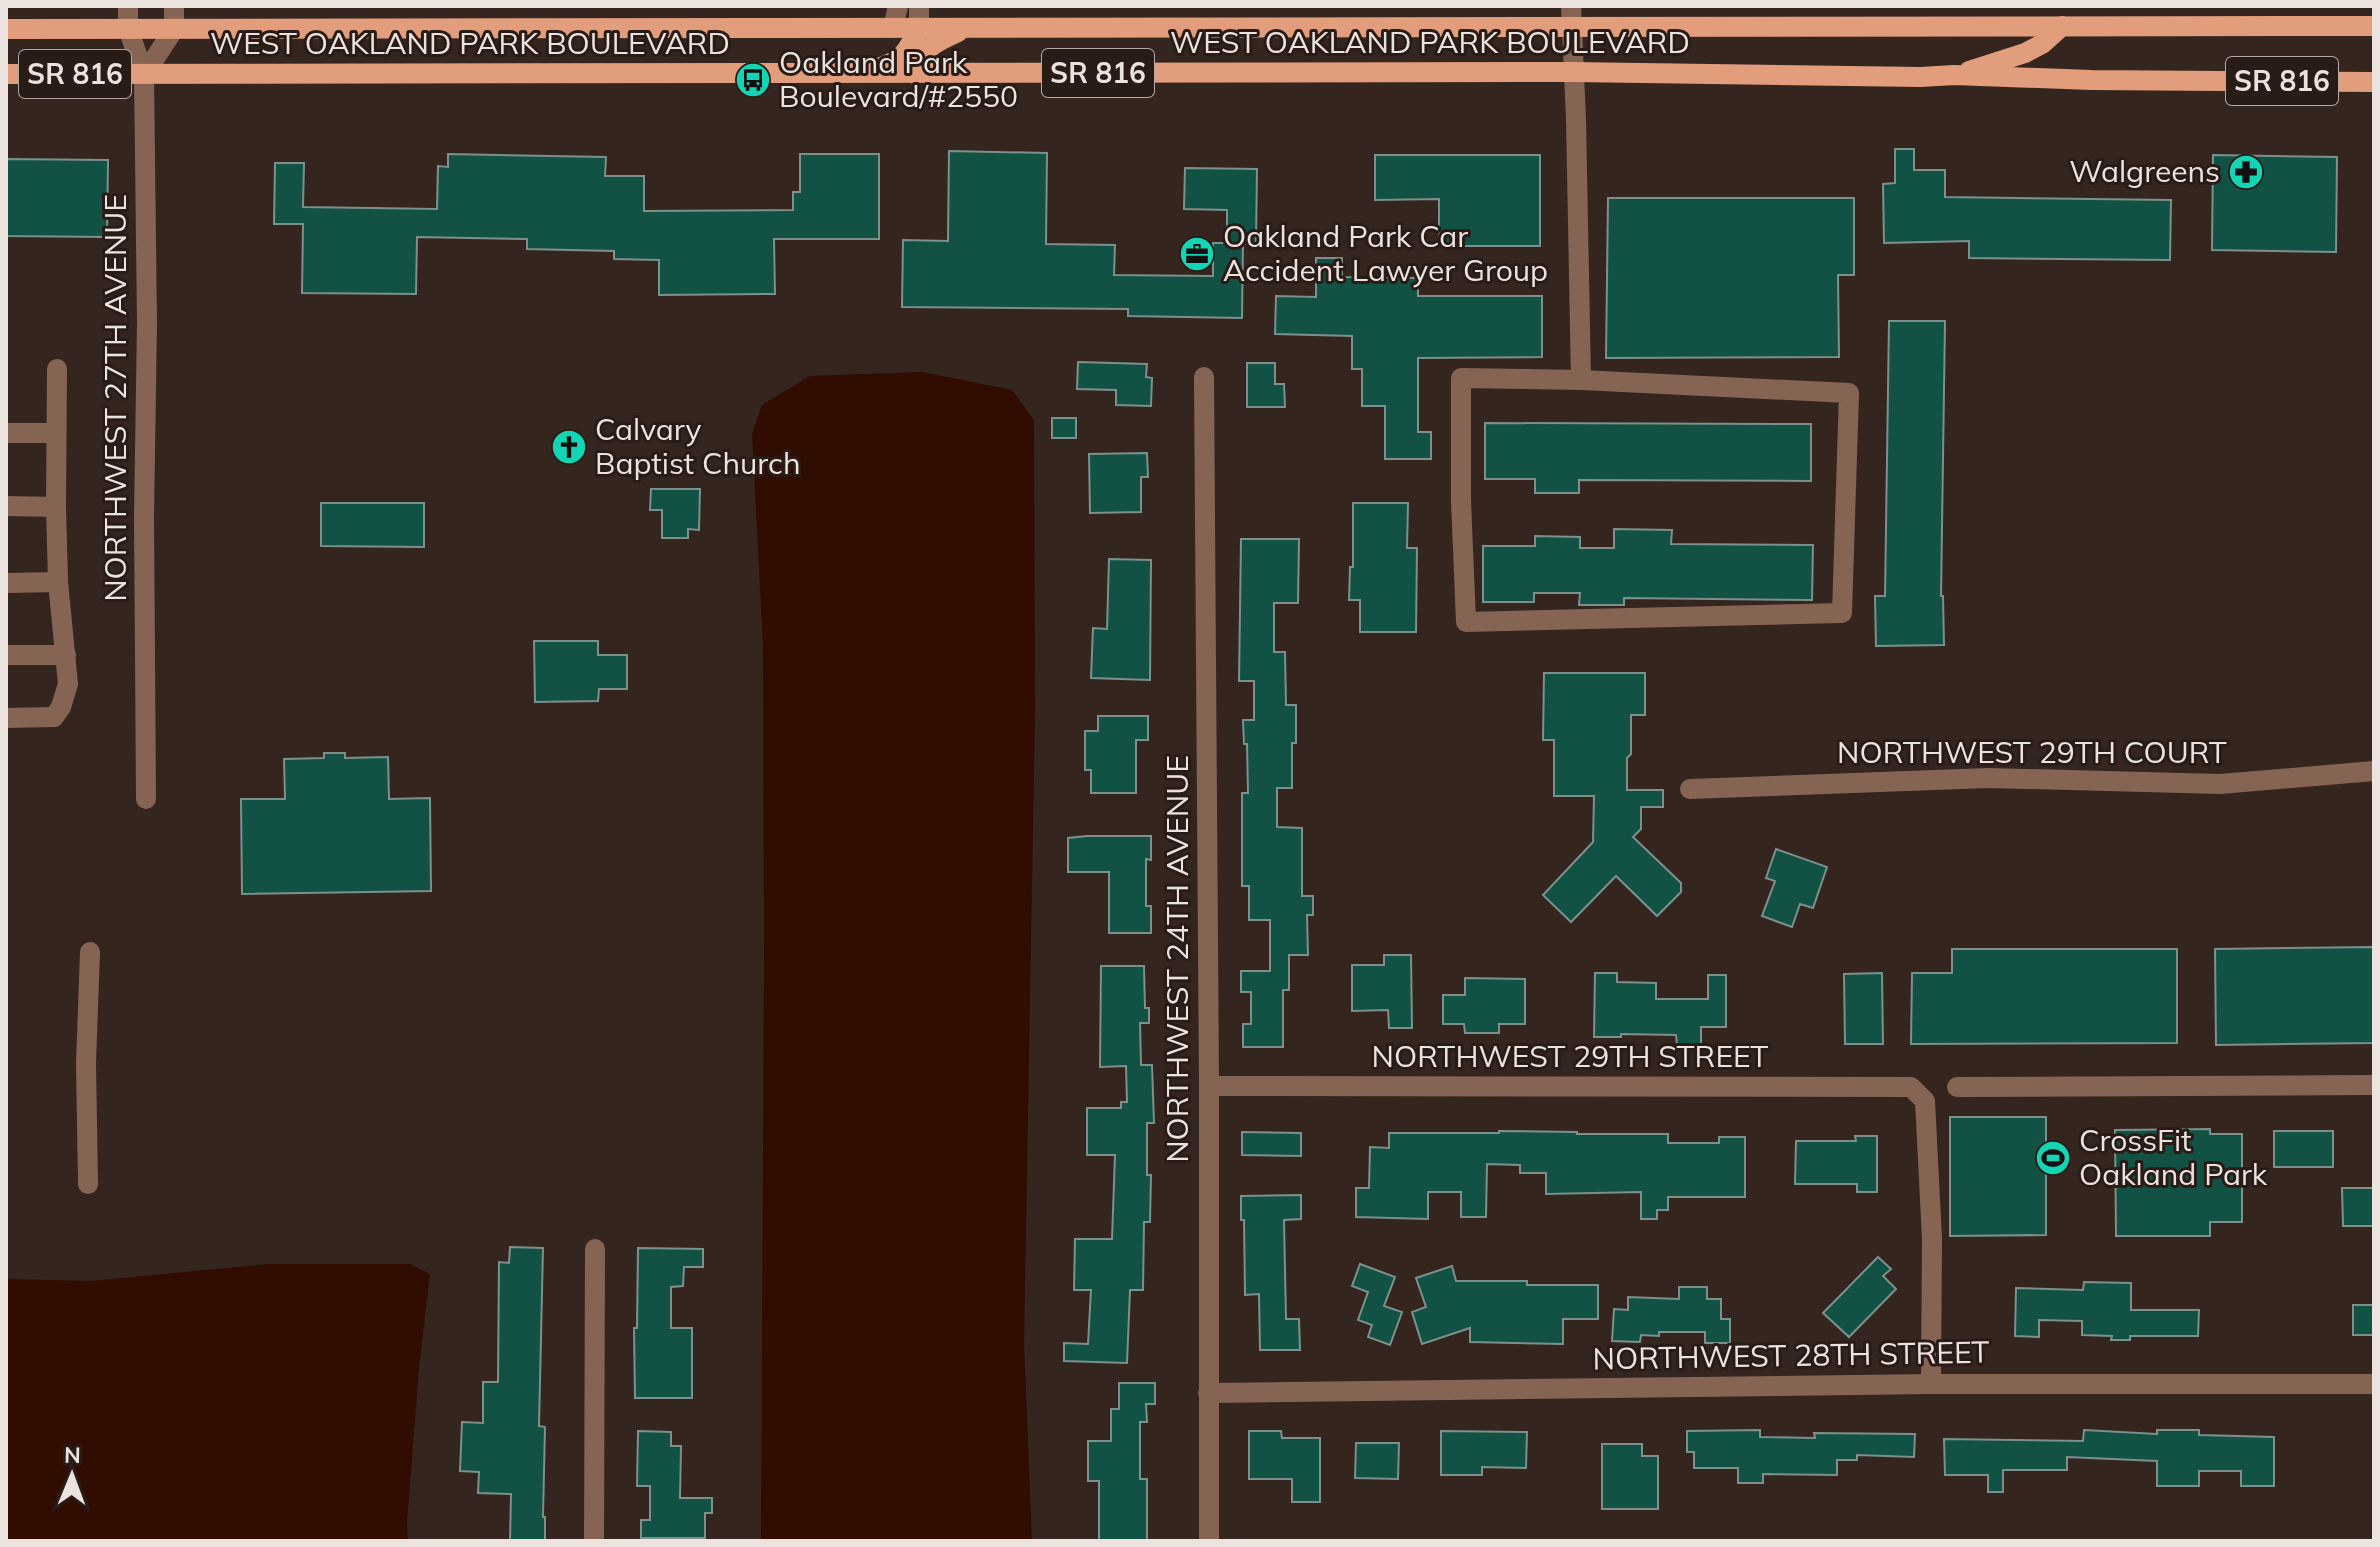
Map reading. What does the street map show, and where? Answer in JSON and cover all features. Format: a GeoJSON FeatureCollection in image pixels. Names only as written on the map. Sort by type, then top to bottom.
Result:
{"type":"FeatureCollection","features":[{"type":"Feature","properties":{"kind":"main road"},"geometry":{"type":"LineString","coordinates":[[1954,75],[2025,53],[2042,44],[2062,26]]}},
{"type":"Feature","properties":{"kind":"main road","name":"WEST OAKLAND PARK BOULEVARD"},"geometry":{"type":"LineString","coordinates":[[6,29],[2374,26]]}},
{"type":"Feature","properties":{"kind":"main road"},"geometry":{"type":"LineString","coordinates":[[860,73],[896,62],[906,52],[919,29]]}},
{"type":"Feature","properties":{"kind":"main road"},"geometry":{"type":"LineString","coordinates":[[915,74],[923,54],[934,43],[965,29]]}},
{"type":"Feature","properties":{"kind":"main road","name":"WEST OAKLAND PARK BOULEVARD"},"geometry":{"type":"LineString","coordinates":[[6,74],[1572,72],[2374,82]]}},
{"type":"Feature","properties":{"kind":"street","name":"NORTHWEST 27TH AVENUE"},"geometry":{"type":"LineString","coordinates":[[128,6],[128,28],[144,75],[146,799]]}},
{"type":"Feature","properties":{"kind":"street"},"geometry":{"type":"LineString","coordinates":[[144,75],[174,29],[174,6]]}},
{"type":"Feature","properties":{"kind":"street"},"geometry":{"type":"LineString","coordinates":[[893,28],[898,6]]}},
{"type":"Feature","properties":{"kind":"street"},"geometry":{"type":"LineString","coordinates":[[919,6],[919,29]]}},
{"type":"Feature","properties":{"kind":"street"},"geometry":{"type":"LineString","coordinates":[[1571,6],[1581,380]]}},
{"type":"Feature","properties":{"kind":"street"},"geometry":{"type":"LineString","coordinates":[[6,718],[54,717],[61,707],[68,684],[58,582],[57,369]]}},
{"type":"Feature","properties":{"kind":"street","name":"NORTHWEST 24TH AVENUE"},"geometry":{"type":"LineString","coordinates":[[1204,377],[1209,1541]]}},
{"type":"Feature","properties":{"kind":"street"},"geometry":{"type":"LineString","coordinates":[[1461,378],[1581,380],[1849,393],[1842,613],[1466,622],[1461,501],[1461,378]]}},
{"type":"Feature","properties":{"kind":"street"},"geometry":{"type":"LineString","coordinates":[[6,433],[56,433]]}},
{"type":"Feature","properties":{"kind":"street"},"geometry":{"type":"LineString","coordinates":[[6,506],[56,507]]}},
{"type":"Feature","properties":{"kind":"street"},"geometry":{"type":"LineString","coordinates":[[6,583],[58,582]]}},
{"type":"Feature","properties":{"kind":"street"},"geometry":{"type":"LineString","coordinates":[[6,655],[66,655]]}},
{"type":"Feature","properties":{"kind":"street","name":"NORTHWEST 29TH COURT"},"geometry":{"type":"LineString","coordinates":[[1690,789],[1989,778],[2220,784],[2374,771]]}},
{"type":"Feature","properties":{"kind":"street"},"geometry":{"type":"LineString","coordinates":[[88,1184],[86,1063],[90,952]]}},
{"type":"Feature","properties":{"kind":"street"},"geometry":{"type":"LineString","coordinates":[[1957,1087],[2374,1085]]}},
{"type":"Feature","properties":{"kind":"street","name":"NORTHWEST 29TH STREET"},"geometry":{"type":"LineString","coordinates":[[1209,1086],[1911,1087],[1925,1101],[1932,1239],[1931,1384]]}},
{"type":"Feature","properties":{"kind":"street"},"geometry":{"type":"LineString","coordinates":[[594,1541],[595,1249]]}},
{"type":"Feature","properties":{"kind":"street","name":"NORTHWEST 28TH STREET"},"geometry":{"type":"LineString","coordinates":[[1208,1393],[1931,1384],[2374,1384]]}},
{"type":"Feature","properties":{"kind":"shaded area"},"geometry":{"type":"Polygon","coordinates":[[[922,372],[1012,390],[1034,420],[1035,711],[1024,1344],[1032,1541],[761,1541],[763,646],[752,433],[762,405],[810,376],[922,372]]]}},
{"type":"Feature","properties":{"kind":"shaded area"},"geometry":{"type":"Polygon","coordinates":[[[268,1264],[410,1264],[430,1274],[419,1368],[408,1541],[6,1541],[6,1279],[91,1281],[268,1264]]]}},
{"type":"Feature","properties":{"kind":"building"},"geometry":{"type":"Polygon","coordinates":[[[1895,149],[1914,149],[1914,170],[1945,170],[1945,197],[2171,200],[2170,260],[1969,258],[1969,241],[1884,243],[1883,184],[1895,183],[1895,149]]]}},
{"type":"Feature","properties":{"kind":"building"},"geometry":{"type":"Polygon","coordinates":[[[949,151],[1047,153],[1046,244],[1115,245],[1114,275],[1213,276],[1213,243],[1227,243],[1227,210],[1184,209],[1185,168],[1257,169],[1256,244],[1243,244],[1242,318],[1128,316],[1128,309],[902,307],[903,240],[948,241],[949,151]]]}},
{"type":"Feature","properties":{"kind":"building"},"geometry":{"type":"Polygon","coordinates":[[[448,154],[606,157],[605,176],[644,176],[644,211],[793,210],[793,192],[800,192],[800,154],[879,154],[879,239],[774,239],[775,294],[659,295],[659,260],[614,259],[614,251],[527,249],[527,239],[417,237],[416,294],[302,293],[303,224],[274,224],[275,163],[304,163],[303,207],[437,209],[438,166],[448,167],[448,154]]]}},
{"type":"Feature","properties":{"kind":"building"},"geometry":{"type":"Polygon","coordinates":[[[1375,155],[1540,155],[1540,246],[1439,246],[1439,199],[1375,200],[1375,155]]]}},
{"type":"Feature","properties":{"kind":"building","name":"Walgreens"},"geometry":{"type":"Polygon","coordinates":[[[2213,155],[2337,157],[2336,252],[2212,250],[2213,155]]]}},
{"type":"Feature","properties":{"kind":"building"},"geometry":{"type":"Polygon","coordinates":[[[6,159],[108,160],[107,237],[6,236],[6,159]]]}},
{"type":"Feature","properties":{"kind":"building"},"geometry":{"type":"Polygon","coordinates":[[[1608,198],[1854,198],[1854,275],[1838,275],[1839,357],[1606,358],[1608,198]]]}},
{"type":"Feature","properties":{"kind":"building"},"geometry":{"type":"Polygon","coordinates":[[[1316,258],[1342,258],[1342,277],[1418,278],[1418,296],[1542,296],[1542,357],[1418,358],[1418,432],[1431,432],[1431,459],[1385,459],[1385,406],[1362,406],[1362,369],[1352,369],[1352,336],[1275,334],[1276,296],[1316,297],[1316,258]]]}},
{"type":"Feature","properties":{"kind":"building"},"geometry":{"type":"Polygon","coordinates":[[[1889,321],[1945,321],[1941,596],[1944,645],[1876,646],[1875,596],[1885,596],[1889,321]]]}},
{"type":"Feature","properties":{"kind":"building"},"geometry":{"type":"Polygon","coordinates":[[[1078,362],[1147,364],[1146,377],[1152,378],[1151,406],[1116,405],[1116,390],[1077,389],[1078,362]]]}},
{"type":"Feature","properties":{"kind":"building"},"geometry":{"type":"Polygon","coordinates":[[[1247,363],[1275,363],[1275,384],[1284,384],[1285,407],[1247,407],[1247,363]]]}},
{"type":"Feature","properties":{"kind":"building"},"geometry":{"type":"Polygon","coordinates":[[[1052,418],[1076,418],[1076,438],[1052,438],[1052,418]]]}},
{"type":"Feature","properties":{"kind":"building"},"geometry":{"type":"Polygon","coordinates":[[[1485,423],[1811,424],[1811,481],[1579,480],[1579,493],[1535,493],[1535,479],[1485,479],[1485,423]]]}},
{"type":"Feature","properties":{"kind":"building"},"geometry":{"type":"Polygon","coordinates":[[[1147,453],[1148,477],[1141,477],[1141,512],[1090,513],[1089,454],[1147,453]]]}},
{"type":"Feature","properties":{"kind":"building"},"geometry":{"type":"Polygon","coordinates":[[[651,489],[700,489],[699,530],[688,529],[688,538],[662,538],[662,510],[650,510],[651,489]]]}},
{"type":"Feature","properties":{"kind":"building"},"geometry":{"type":"Polygon","coordinates":[[[321,503],[424,503],[424,547],[321,546],[321,503]]]}},
{"type":"Feature","properties":{"kind":"building"},"geometry":{"type":"Polygon","coordinates":[[[1353,503],[1408,503],[1407,548],[1417,548],[1416,632],[1360,632],[1360,600],[1349,600],[1350,567],[1353,567],[1353,503]]]}},
{"type":"Feature","properties":{"kind":"building"},"geometry":{"type":"Polygon","coordinates":[[[1614,529],[1672,530],[1671,544],[1813,545],[1812,600],[1624,598],[1624,605],[1579,605],[1580,593],[1534,593],[1534,602],[1483,602],[1483,546],[1535,546],[1535,536],[1580,537],[1580,548],[1614,548],[1614,529]]]}},
{"type":"Feature","properties":{"kind":"building"},"geometry":{"type":"Polygon","coordinates":[[[1241,539],[1299,539],[1298,603],[1274,603],[1274,652],[1285,652],[1286,705],[1296,705],[1292,788],[1277,788],[1277,827],[1302,828],[1302,896],[1313,896],[1313,915],[1307,915],[1308,955],[1289,955],[1289,990],[1283,990],[1283,1047],[1243,1047],[1243,1024],[1251,1024],[1251,992],[1241,992],[1241,971],[1270,971],[1270,920],[1249,920],[1249,886],[1242,886],[1242,793],[1248,793],[1243,720],[1254,720],[1254,681],[1239,681],[1241,539]]]}},
{"type":"Feature","properties":{"kind":"building"},"geometry":{"type":"Polygon","coordinates":[[[1109,559],[1151,560],[1150,680],[1091,678],[1093,628],[1107,629],[1109,559]]]}},
{"type":"Feature","properties":{"kind":"building"},"geometry":{"type":"Polygon","coordinates":[[[534,641],[598,641],[598,655],[627,655],[627,689],[599,689],[598,701],[535,702],[534,641]]]}},
{"type":"Feature","properties":{"kind":"building"},"geometry":{"type":"Polygon","coordinates":[[[1544,673],[1645,673],[1645,715],[1631,715],[1627,790],[1663,790],[1663,807],[1641,807],[1641,829],[1633,837],[1681,883],[1681,892],[1657,916],[1616,876],[1571,922],[1543,895],[1593,842],[1594,796],[1554,796],[1554,740],[1543,740],[1544,673]]]}},
{"type":"Feature","properties":{"kind":"building"},"geometry":{"type":"Polygon","coordinates":[[[1098,716],[1148,716],[1148,740],[1136,740],[1136,793],[1091,793],[1091,770],[1085,770],[1085,731],[1098,731],[1098,716]]]}},
{"type":"Feature","properties":{"kind":"building"},"geometry":{"type":"Polygon","coordinates":[[[324,753],[345,753],[345,758],[388,757],[389,799],[430,798],[431,891],[242,894],[241,799],[285,799],[284,759],[324,758],[324,753]]]}},
{"type":"Feature","properties":{"kind":"building"},"geometry":{"type":"Polygon","coordinates":[[[1151,836],[1151,860],[1146,859],[1146,906],[1151,906],[1151,933],[1109,933],[1109,872],[1068,872],[1068,838],[1151,836]]]}},
{"type":"Feature","properties":{"kind":"building"},"geometry":{"type":"Polygon","coordinates":[[[1776,849],[1827,867],[1813,908],[1800,904],[1792,927],[1762,916],[1775,881],[1766,878],[1776,849]]]}},
{"type":"Feature","properties":{"kind":"building"},"geometry":{"type":"Polygon","coordinates":[[[2374,947],[2374,1043],[2216,1045],[2215,949],[2374,947]]]}},
{"type":"Feature","properties":{"kind":"building"},"geometry":{"type":"Polygon","coordinates":[[[1952,949],[2177,949],[2177,1043],[1911,1044],[1912,973],[1952,973],[1952,949]]]}},
{"type":"Feature","properties":{"kind":"building"},"geometry":{"type":"Polygon","coordinates":[[[1384,955],[1411,955],[1412,1028],[1389,1028],[1388,1010],[1352,1011],[1352,965],[1384,965],[1384,955]]]}},
{"type":"Feature","properties":{"kind":"building"},"geometry":{"type":"Polygon","coordinates":[[[1101,966],[1144,966],[1145,1008],[1149,1008],[1149,1023],[1140,1023],[1141,1065],[1152,1065],[1154,1123],[1147,1123],[1147,1175],[1151,1175],[1150,1222],[1144,1222],[1143,1290],[1130,1290],[1127,1363],[1064,1361],[1064,1343],[1088,1344],[1091,1290],[1074,1290],[1075,1239],[1112,1239],[1115,1155],[1087,1155],[1087,1108],[1121,1108],[1121,1102],[1127,1102],[1126,1066],[1100,1067],[1101,966]]]}},
{"type":"Feature","properties":{"kind":"building"},"geometry":{"type":"Polygon","coordinates":[[[1595,973],[1617,973],[1617,982],[1656,983],[1656,999],[1708,999],[1708,975],[1726,975],[1726,1027],[1701,1027],[1701,1045],[1677,1045],[1676,1035],[1594,1037],[1595,973]]]}},
{"type":"Feature","properties":{"kind":"building"},"geometry":{"type":"Polygon","coordinates":[[[1882,973],[1883,1044],[1845,1044],[1844,974],[1882,973]]]}},
{"type":"Feature","properties":{"kind":"building"},"geometry":{"type":"Polygon","coordinates":[[[1465,978],[1525,979],[1525,1024],[1499,1024],[1499,1033],[1465,1033],[1464,1024],[1443,1024],[1443,995],[1465,995],[1465,978]]]}},
{"type":"Feature","properties":{"kind":"building"},"geometry":{"type":"Polygon","coordinates":[[[1950,1117],[2046,1117],[2046,1235],[1950,1236],[1950,1117]]]}},
{"type":"Feature","properties":{"kind":"building"},"geometry":{"type":"Polygon","coordinates":[[[2210,1129],[2210,1134],[2242,1134],[2242,1222],[2210,1222],[2210,1236],[2116,1236],[2115,1130],[2210,1129]]]}},
{"type":"Feature","properties":{"kind":"building"},"geometry":{"type":"Polygon","coordinates":[[[2274,1131],[2333,1131],[2333,1167],[2274,1167],[2274,1131]]]}},
{"type":"Feature","properties":{"kind":"building"},"geometry":{"type":"Polygon","coordinates":[[[1242,1132],[1301,1133],[1301,1156],[1242,1155],[1242,1132]]]}},
{"type":"Feature","properties":{"kind":"building"},"geometry":{"type":"Polygon","coordinates":[[[1389,1133],[1668,1134],[1668,1143],[1719,1143],[1719,1137],[1745,1137],[1745,1197],[1668,1197],[1668,1210],[1657,1210],[1657,1219],[1641,1219],[1641,1192],[1546,1194],[1546,1173],[1520,1173],[1520,1165],[1487,1164],[1486,1217],[1461,1217],[1461,1192],[1428,1192],[1428,1219],[1356,1217],[1356,1188],[1369,1188],[1370,1147],[1389,1148],[1389,1133]]]}},
{"type":"Feature","properties":{"kind":"building"},"geometry":{"type":"Polygon","coordinates":[[[1855,1136],[1877,1136],[1877,1192],[1857,1192],[1857,1184],[1795,1184],[1796,1141],[1856,1141],[1855,1136]]]}},
{"type":"Feature","properties":{"kind":"building"},"geometry":{"type":"Polygon","coordinates":[[[2342,1188],[2374,1188],[2374,1226],[2343,1226],[2342,1188]]]}},
{"type":"Feature","properties":{"kind":"building"},"geometry":{"type":"Polygon","coordinates":[[[1301,1195],[1301,1219],[1284,1220],[1286,1319],[1299,1319],[1300,1350],[1260,1350],[1259,1294],[1245,1295],[1241,1196],[1301,1195]]]}},
{"type":"Feature","properties":{"kind":"building"},"geometry":{"type":"Polygon","coordinates":[[[510,1247],[543,1248],[539,1426],[545,1427],[545,1541],[510,1541],[511,1494],[478,1493],[479,1472],[460,1471],[462,1422],[483,1423],[483,1382],[498,1382],[499,1262],[509,1263],[510,1247]]]}},
{"type":"Feature","properties":{"kind":"building"},"geometry":{"type":"Polygon","coordinates":[[[638,1248],[703,1249],[703,1267],[684,1267],[683,1286],[671,1287],[671,1328],[692,1328],[692,1398],[635,1398],[638,1248]]]}},
{"type":"Feature","properties":{"kind":"building"},"geometry":{"type":"Polygon","coordinates":[[[1878,1257],[1891,1269],[1883,1276],[1896,1289],[1849,1337],[1823,1313],[1878,1257]]]}},
{"type":"Feature","properties":{"kind":"building"},"geometry":{"type":"Polygon","coordinates":[[[1360,1264],[1395,1277],[1384,1306],[1402,1312],[1390,1345],[1368,1337],[1372,1325],[1358,1320],[1368,1292],[1352,1286],[1360,1264]]]}},
{"type":"Feature","properties":{"kind":"building"},"geometry":{"type":"Polygon","coordinates":[[[1452,1266],[1456,1281],[1598,1285],[1598,1319],[1563,1319],[1563,1344],[1470,1342],[1470,1328],[1422,1344],[1412,1312],[1426,1307],[1416,1278],[1452,1266]]]}},
{"type":"Feature","properties":{"kind":"building"},"geometry":{"type":"Polygon","coordinates":[[[2084,1282],[2131,1283],[2131,1310],[2199,1310],[2198,1336],[2130,1336],[2130,1340],[2111,1340],[2112,1336],[2082,1335],[2082,1321],[2039,1320],[2039,1337],[2015,1336],[2016,1288],[2083,1290],[2084,1282]]]}},
{"type":"Feature","properties":{"kind":"building"},"geometry":{"type":"Polygon","coordinates":[[[1679,1287],[1707,1287],[1707,1299],[1721,1299],[1721,1319],[1730,1319],[1730,1343],[1705,1343],[1705,1332],[1659,1332],[1659,1336],[1641,1335],[1640,1342],[1612,1341],[1614,1309],[1628,1310],[1628,1297],[1679,1299],[1679,1287]]]}},
{"type":"Feature","properties":{"kind":"building"},"geometry":{"type":"Polygon","coordinates":[[[2353,1305],[2374,1305],[2374,1335],[2353,1335],[2353,1305]]]}},
{"type":"Feature","properties":{"kind":"building"},"geometry":{"type":"Polygon","coordinates":[[[1119,1383],[1155,1383],[1155,1404],[1146,1404],[1147,1422],[1140,1422],[1140,1479],[1147,1479],[1147,1541],[1099,1541],[1099,1481],[1088,1481],[1088,1441],[1111,1441],[1111,1409],[1119,1409],[1119,1383]]]}},
{"type":"Feature","properties":{"kind":"building"},"geometry":{"type":"Polygon","coordinates":[[[1760,1430],[1760,1437],[1815,1438],[1814,1433],[1915,1434],[1914,1457],[1857,1455],[1857,1460],[1837,1460],[1837,1475],[1763,1474],[1763,1483],[1738,1483],[1738,1468],[1694,1468],[1694,1452],[1687,1452],[1687,1431],[1760,1430]]]}},
{"type":"Feature","properties":{"kind":"building"},"geometry":{"type":"Polygon","coordinates":[[[2084,1430],[2157,1434],[2157,1430],[2199,1430],[2199,1435],[2274,1437],[2274,1486],[2241,1486],[2241,1471],[2199,1471],[2199,1486],[2157,1486],[2157,1461],[2067,1457],[2067,1470],[2003,1470],[2003,1492],[1988,1492],[1988,1475],[1945,1475],[1944,1439],[2083,1441],[2084,1430]]]}},
{"type":"Feature","properties":{"kind":"building"},"geometry":{"type":"Polygon","coordinates":[[[638,1431],[671,1432],[671,1446],[681,1446],[680,1498],[712,1498],[712,1513],[705,1513],[705,1538],[641,1538],[641,1520],[650,1520],[650,1486],[637,1486],[638,1431]]]}},
{"type":"Feature","properties":{"kind":"building"},"geometry":{"type":"Polygon","coordinates":[[[1249,1431],[1281,1431],[1282,1438],[1320,1438],[1320,1502],[1292,1502],[1292,1479],[1249,1479],[1249,1431]]]}},
{"type":"Feature","properties":{"kind":"building"},"geometry":{"type":"Polygon","coordinates":[[[1441,1431],[1527,1432],[1526,1468],[1482,1467],[1482,1475],[1441,1475],[1441,1431]]]}},
{"type":"Feature","properties":{"kind":"building"},"geometry":{"type":"Polygon","coordinates":[[[1356,1443],[1399,1443],[1398,1479],[1355,1478],[1356,1443]]]}},
{"type":"Feature","properties":{"kind":"building"},"geometry":{"type":"Polygon","coordinates":[[[1602,1444],[1642,1444],[1642,1456],[1658,1456],[1658,1509],[1602,1509],[1602,1444]]]}},
{"type":"Feature","properties":{"kind":"place","name":"Oakland Park Boulevard/#2550"},"geometry":{"type":"Point","coordinates":[753,80]}},
{"type":"Feature","properties":{"kind":"place","name":"Walgreens"},"geometry":{"type":"Point","coordinates":[2246,172]}},
{"type":"Feature","properties":{"kind":"place","name":"Oakland Park Car Accident Lawyer Group"},"geometry":{"type":"Point","coordinates":[1197,254]}},
{"type":"Feature","properties":{"kind":"place","name":"Calvary Baptist Church"},"geometry":{"type":"Point","coordinates":[569,447]}},
{"type":"Feature","properties":{"kind":"place","name":"CrossFit Oakland Park"},"geometry":{"type":"Point","coordinates":[2053,1158]}}]}
